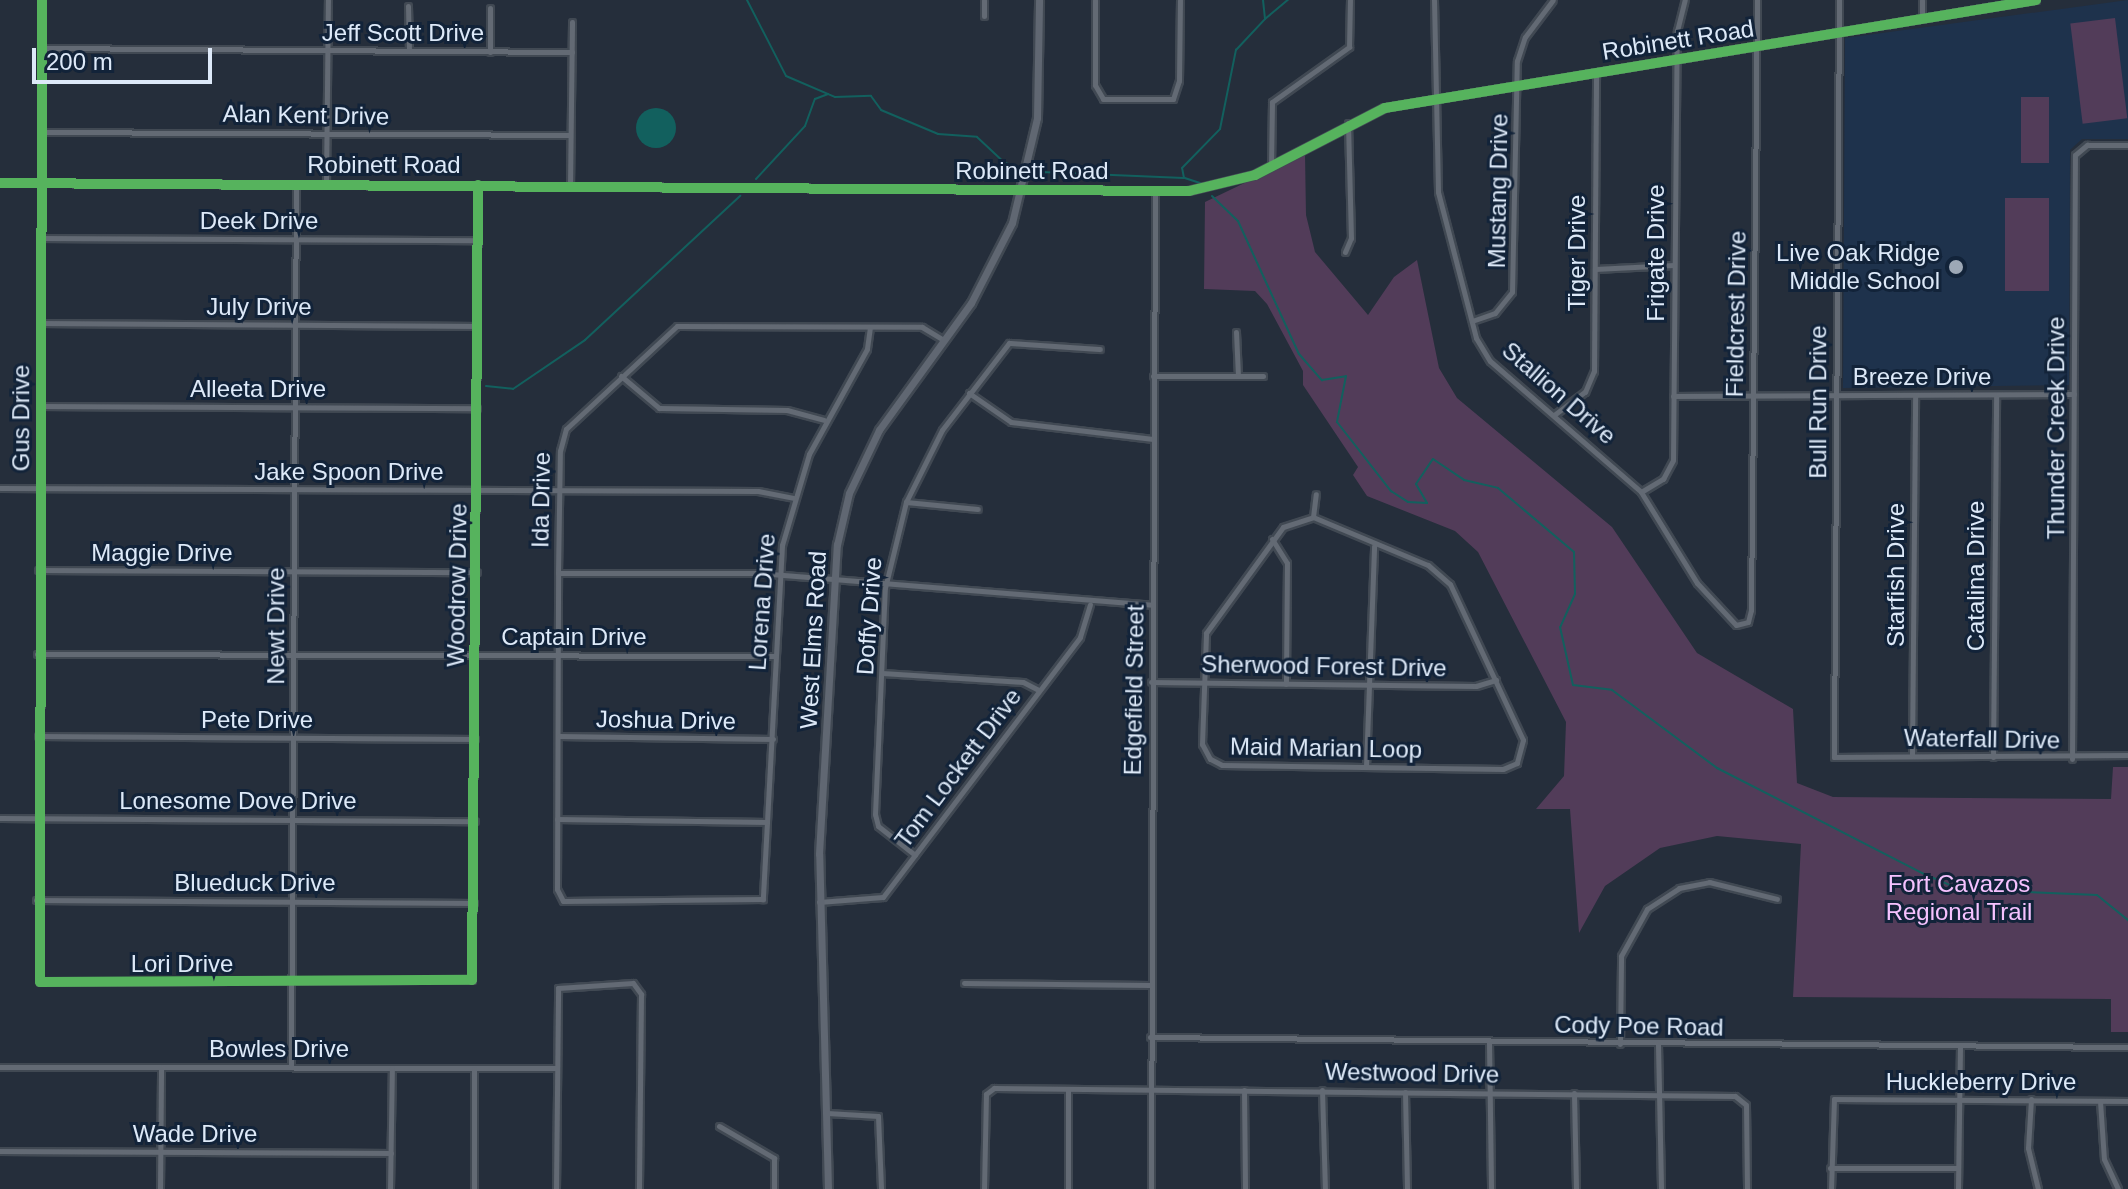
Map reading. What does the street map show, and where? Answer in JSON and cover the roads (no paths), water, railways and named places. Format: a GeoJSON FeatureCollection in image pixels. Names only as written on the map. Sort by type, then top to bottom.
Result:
{"type":"FeatureCollection","features":[{"type":"Feature","properties":{"kind":"main road","name":"West Elms Road"},"geometry":{"type":"LineString","coordinates":[[828,1189],[819,902],[831,583],[849,493],[864,459],[991,270],[1024,192],[1037,118],[1039,0]]}},
{"type":"Feature","properties":{"kind":"street","name":"Gus Drive"},"geometry":{"type":"LineString","coordinates":[[39,980],[36,900],[42,0]]}},
{"type":"Feature","properties":{"kind":"street"},"geometry":{"type":"LineString","coordinates":[[326,185],[328,0]]}},
{"type":"Feature","properties":{"kind":"street"},"geometry":{"type":"LineString","coordinates":[[984,0],[984,16]]}},
{"type":"Feature","properties":{"kind":"street"},"geometry":{"type":"LineString","coordinates":[[1095,0],[1096,93],[1103,99],[1173,99],[1179,81],[1180,0]]}},
{"type":"Feature","properties":{"kind":"street"},"geometry":{"type":"LineString","coordinates":[[1271,166],[1272,102],[1349,47],[1350,0]]}},
{"type":"Feature","properties":{"kind":"street","name":"Stallion Drive"},"geometry":{"type":"LineString","coordinates":[[1434,0],[1433,98],[1438,192],[1472,321],[1490,361],[1641,492],[1697,583],[1731,622],[1743,625]]}},
{"type":"Feature","properties":{"kind":"street","name":"Mustang Drive"},"geometry":{"type":"LineString","coordinates":[[1472,321],[1508,302],[1515,280],[1520,48],[1553,0]]}},
{"type":"Feature","properties":{"kind":"street","name":"Frigate Drive"},"geometry":{"type":"LineString","coordinates":[[1641,492],[1663,479],[1673,460],[1676,60],[1685,0]]}},
{"type":"Feature","properties":{"kind":"street","name":"Fieldcrest Drive"},"geometry":{"type":"LineString","coordinates":[[1743,625],[1751,610],[1757,0]]}},
{"type":"Feature","properties":{"kind":"street","name":"Bull Run Drive"},"geometry":{"type":"LineString","coordinates":[[1834,757],[1839,0]]}},
{"type":"Feature","properties":{"kind":"street"},"geometry":{"type":"LineString","coordinates":[[1922,0],[1922,19]]}},
{"type":"Feature","properties":{"kind":"street","name":"Robinett Road"},"geometry":{"type":"LineString","coordinates":[[0,183],[1024,192],[1155,192],[1222,186],[1271,166],[1348,123],[1433,98],[1756,48],[2036,0]]}},
{"type":"Feature","properties":{"kind":"street"},"geometry":{"type":"LineString","coordinates":[[408,6],[409,51]]}},
{"type":"Feature","properties":{"kind":"street"},"geometry":{"type":"LineString","coordinates":[[490,8],[490,52]]}},
{"type":"Feature","properties":{"kind":"street"},"geometry":{"type":"LineString","coordinates":[[570,187],[572,22]]}},
{"type":"Feature","properties":{"kind":"street","name":"Jeff Scott Drive"},"geometry":{"type":"LineString","coordinates":[[41,48],[572,52]]}},
{"type":"Feature","properties":{"kind":"street","name":"Tiger Drive"},"geometry":{"type":"LineString","coordinates":[[1554,415],[1578,399],[1593,377],[1596,74]]}},
{"type":"Feature","properties":{"kind":"street"},"geometry":{"type":"LineString","coordinates":[[1345,252],[1351,238],[1348,123]]}},
{"type":"Feature","properties":{"kind":"street","name":"Alan Kent Drive"},"geometry":{"type":"LineString","coordinates":[[41,132],[570,135]]}},
{"type":"Feature","properties":{"kind":"street","name":"Thunder Creek Drive"},"geometry":{"type":"LineString","coordinates":[[2072,759],[2075,155],[2087,145],[2128,145]]}},
{"type":"Feature","properties":{"kind":"street","name":"Newt Drive"},"geometry":{"type":"LineString","coordinates":[[291,1067],[296,185]]}},
{"type":"Feature","properties":{"kind":"street","name":"Woodrow Drive"},"geometry":{"type":"LineString","coordinates":[[470,983],[475,821],[478,185]]}},
{"type":"Feature","properties":{"kind":"street","name":"Edgefield Street"},"geometry":{"type":"LineString","coordinates":[[1151,1189],[1155,192]]}},
{"type":"Feature","properties":{"kind":"street","name":"Deek Drive"},"geometry":{"type":"LineString","coordinates":[[40,238],[478,240]]}},
{"type":"Feature","properties":{"kind":"street"},"geometry":{"type":"LineString","coordinates":[[1595,269],[1674,265]]}},
{"type":"Feature","properties":{"kind":"street","name":"July Drive"},"geometry":{"type":"LineString","coordinates":[[40,323],[477,326]]}},
{"type":"Feature","properties":{"kind":"street","name":"Ida Drive"},"geometry":{"type":"LineString","coordinates":[[763,899],[559,898],[558,573],[563,435],[621,376],[677,326],[922,327],[942,339]]}},
{"type":"Feature","properties":{"kind":"street","name":"Lorena Drive"},"geometry":{"type":"LineString","coordinates":[[763,899],[773,739],[778,575],[793,498],[824,420],[867,349],[870,327]]}},
{"type":"Feature","properties":{"kind":"street"},"geometry":{"type":"LineString","coordinates":[[1236,332],[1238,376]]}},
{"type":"Feature","properties":{"kind":"street","name":"Doffy Drive"},"geometry":{"type":"LineString","coordinates":[[915,855],[876,820],[885,588],[906,502],[925,457],[969,393],[1015,340],[1100,349]]}},
{"type":"Feature","properties":{"kind":"street"},"geometry":{"type":"LineString","coordinates":[[621,376],[659,408],[787,410],[824,420]]}},
{"type":"Feature","properties":{"kind":"street"},"geometry":{"type":"LineString","coordinates":[[1153,376],[1263,376]]}},
{"type":"Feature","properties":{"kind":"street"},"geometry":{"type":"LineString","coordinates":[[969,393],[1011,422],[1153,439]]}},
{"type":"Feature","properties":{"kind":"street","name":"Breeze Drive"},"geometry":{"type":"LineString","coordinates":[[1673,396],[2074,394]]}},
{"type":"Feature","properties":{"kind":"street","name":"Starfish Drive"},"geometry":{"type":"LineString","coordinates":[[1912,756],[1915,395]]}},
{"type":"Feature","properties":{"kind":"street","name":"Catalina Drive"},"geometry":{"type":"LineString","coordinates":[[1993,757],[1996,395]]}},
{"type":"Feature","properties":{"kind":"street","name":"Alleeta Drive"},"geometry":{"type":"LineString","coordinates":[[40,406],[477,408]]}},
{"type":"Feature","properties":{"kind":"street","name":"Jake Spoon Drive"},"geometry":{"type":"LineString","coordinates":[[0,488],[758,491],[793,498]]}},
{"type":"Feature","properties":{"kind":"street"},"geometry":{"type":"LineString","coordinates":[[1313,517],[1316,494]]}},
{"type":"Feature","properties":{"kind":"street"},"geometry":{"type":"LineString","coordinates":[[906,502],[978,509]]}},
{"type":"Feature","properties":{"kind":"street","name":"Maid Marian Loop"},"geometry":{"type":"LineString","coordinates":[[1313,517],[1443,576],[1523,740],[1517,763],[1503,769],[1215,764],[1202,744],[1203,683],[1212,622],[1272,539],[1290,523],[1313,517]]}},
{"type":"Feature","properties":{"kind":"street"},"geometry":{"type":"LineString","coordinates":[[1272,539],[1287,563],[1286,684]]}},
{"type":"Feature","properties":{"kind":"street"},"geometry":{"type":"LineString","coordinates":[[1366,767],[1374,546]]}},
{"type":"Feature","properties":{"kind":"street","name":"Maggie Drive"},"geometry":{"type":"LineString","coordinates":[[38,570],[477,572]]}},
{"type":"Feature","properties":{"kind":"street"},"geometry":{"type":"LineString","coordinates":[[558,573],[778,575],[885,588],[1090,604],[1153,605]]}},
{"type":"Feature","properties":{"kind":"street","name":"Tom Lockett Drive"},"geometry":{"type":"LineString","coordinates":[[819,902],[879,900],[1085,628],[1090,604]]}},
{"type":"Feature","properties":{"kind":"street","name":"Captain Drive"},"geometry":{"type":"LineString","coordinates":[[37,654],[775,656]]}},
{"type":"Feature","properties":{"kind":"street"},"geometry":{"type":"LineString","coordinates":[[882,673],[1023,682],[1039,690]]}},
{"type":"Feature","properties":{"kind":"street","name":"Sherwood Forest Drive"},"geometry":{"type":"LineString","coordinates":[[1151,682],[1476,686],[1496,680]]}},
{"type":"Feature","properties":{"kind":"street","name":"Pete Drive"},"geometry":{"type":"LineString","coordinates":[[38,736],[475,739]]}},
{"type":"Feature","properties":{"kind":"street","name":"Joshua Drive"},"geometry":{"type":"LineString","coordinates":[[559,736],[773,739]]}},
{"type":"Feature","properties":{"kind":"street","name":"Waterfall Drive"},"geometry":{"type":"LineString","coordinates":[[1834,757],[2072,759],[2128,755]]}},
{"type":"Feature","properties":{"kind":"street","name":"Lonesome Dove Drive"},"geometry":{"type":"LineString","coordinates":[[0,818],[475,821]]}},
{"type":"Feature","properties":{"kind":"street"},"geometry":{"type":"LineString","coordinates":[[557,819],[767,822]]}},
{"type":"Feature","properties":{"kind":"street"},"geometry":{"type":"LineString","coordinates":[[1620,1044],[1621,956],[1633,927],[1653,904],[1709,882],[1777,899]]}},
{"type":"Feature","properties":{"kind":"street","name":"Blueduck Drive"},"geometry":{"type":"LineString","coordinates":[[36,900],[474,903]]}},
{"type":"Feature","properties":{"kind":"street","name":"Lori Drive"},"geometry":{"type":"LineString","coordinates":[[39,980],[470,983]]}},
{"type":"Feature","properties":{"kind":"street"},"geometry":{"type":"LineString","coordinates":[[964,983],[1150,985]]}},
{"type":"Feature","properties":{"kind":"street"},"geometry":{"type":"LineString","coordinates":[[556,1189],[559,986],[638,986],[639,1189]]}},
{"type":"Feature","properties":{"kind":"street","name":"Cody Poe Road"},"geometry":{"type":"LineString","coordinates":[[1150,1037],[2128,1047]]}},
{"type":"Feature","properties":{"kind":"street"},"geometry":{"type":"LineString","coordinates":[[1489,1042],[1491,1189]]}},
{"type":"Feature","properties":{"kind":"street"},"geometry":{"type":"LineString","coordinates":[[1658,1044],[1661,1189]]}},
{"type":"Feature","properties":{"kind":"street"},"geometry":{"type":"LineString","coordinates":[[1958,1189],[1960,1047]]}},
{"type":"Feature","properties":{"kind":"street","name":"Bowles Drive"},"geometry":{"type":"LineString","coordinates":[[0,1067],[557,1068]]}},
{"type":"Feature","properties":{"kind":"street"},"geometry":{"type":"LineString","coordinates":[[160,1189],[161,1067]]}},
{"type":"Feature","properties":{"kind":"street"},"geometry":{"type":"LineString","coordinates":[[390,1189],[392,1068]]}},
{"type":"Feature","properties":{"kind":"street"},"geometry":{"type":"LineString","coordinates":[[474,1069],[474,1189]]}},
{"type":"Feature","properties":{"kind":"street","name":"Westwood Drive"},"geometry":{"type":"LineString","coordinates":[[984,1189],[989,1090],[1322,1090],[1659,1094],[1743,1098],[1747,1189]]}},
{"type":"Feature","properties":{"kind":"street"},"geometry":{"type":"LineString","coordinates":[[1068,1090],[1068,1189]]}},
{"type":"Feature","properties":{"kind":"street"},"geometry":{"type":"LineString","coordinates":[[1244,1090],[1245,1189]]}},
{"type":"Feature","properties":{"kind":"street"},"geometry":{"type":"LineString","coordinates":[[1322,1090],[1325,1189]]}},
{"type":"Feature","properties":{"kind":"street"},"geometry":{"type":"LineString","coordinates":[[1405,1092],[1407,1189]]}},
{"type":"Feature","properties":{"kind":"street"},"geometry":{"type":"LineString","coordinates":[[1574,1093],[1576,1189]]}},
{"type":"Feature","properties":{"kind":"street","name":"Huckleberry Drive"},"geometry":{"type":"LineString","coordinates":[[1830,1168],[1834,1099],[2128,1101]]}},
{"type":"Feature","properties":{"kind":"street"},"geometry":{"type":"LineString","coordinates":[[2031,1099],[2028,1148],[2038,1189]]}},
{"type":"Feature","properties":{"kind":"street"},"geometry":{"type":"LineString","coordinates":[[2100,1101],[2104,1159],[2118,1189]]}},
{"type":"Feature","properties":{"kind":"street"},"geometry":{"type":"LineString","coordinates":[[827,1113],[878,1116],[881,1189]]}},
{"type":"Feature","properties":{"kind":"street"},"geometry":{"type":"LineString","coordinates":[[719,1126],[774,1158],[774,1189]]}},
{"type":"Feature","properties":{"kind":"street","name":"Wade Drive"},"geometry":{"type":"LineString","coordinates":[[0,1151],[391,1153]]}},
{"type":"Feature","properties":{"kind":"street"},"geometry":{"type":"LineString","coordinates":[[1831,1189],[1830,1168],[1957,1168]]}},
{"type":"Feature","properties":{"kind":"waterway"},"geometry":{"type":"LineString","coordinates":[[747,0],[786,76],[835,97],[871,96],[881,110],[938,134],[977,137],[1005,163],[1019,167]]}},
{"type":"Feature","properties":{"kind":"waterway"},"geometry":{"type":"LineString","coordinates":[[1203,184],[1184,178],[1182,168],[1220,129],[1236,50],[1265,19],[1263,0]]}},
{"type":"Feature","properties":{"kind":"waterway"},"geometry":{"type":"LineString","coordinates":[[1265,19],[1288,0]]}},
{"type":"Feature","properties":{"kind":"waterway"},"geometry":{"type":"LineString","coordinates":[[756,179],[805,126],[815,99],[828,94]]}},
{"type":"Feature","properties":{"kind":"waterway"},"geometry":{"type":"LineString","coordinates":[[1041,172],[1184,178]]}},
{"type":"Feature","properties":{"kind":"waterway"},"geometry":{"type":"LineString","coordinates":[[486,386],[513,389],[585,340],[740,196]]}},
{"type":"Feature","properties":{"kind":"waterway"},"geometry":{"type":"LineString","coordinates":[[1212,196],[1238,221],[1299,354],[1322,380],[1346,376],[1337,422],[1391,491],[1408,502],[1427,503],[1416,484],[1433,459],[1464,480],[1498,488],[1574,552],[1575,594],[1560,627],[1573,685],[1612,690],[1717,768],[1959,889],[2097,895],[2128,920]]}},
{"type":"Feature","properties":{"kind":"place","name":"Live Oak Ridge Middle School"},"geometry":{"type":"Point","coordinates":[1956,267]}},
{"type":"Feature","properties":{"kind":"park label","name":"Fort Cavazos Regional Trail"},"geometry":{"type":"Point","coordinates":[1959,898]}}]}
